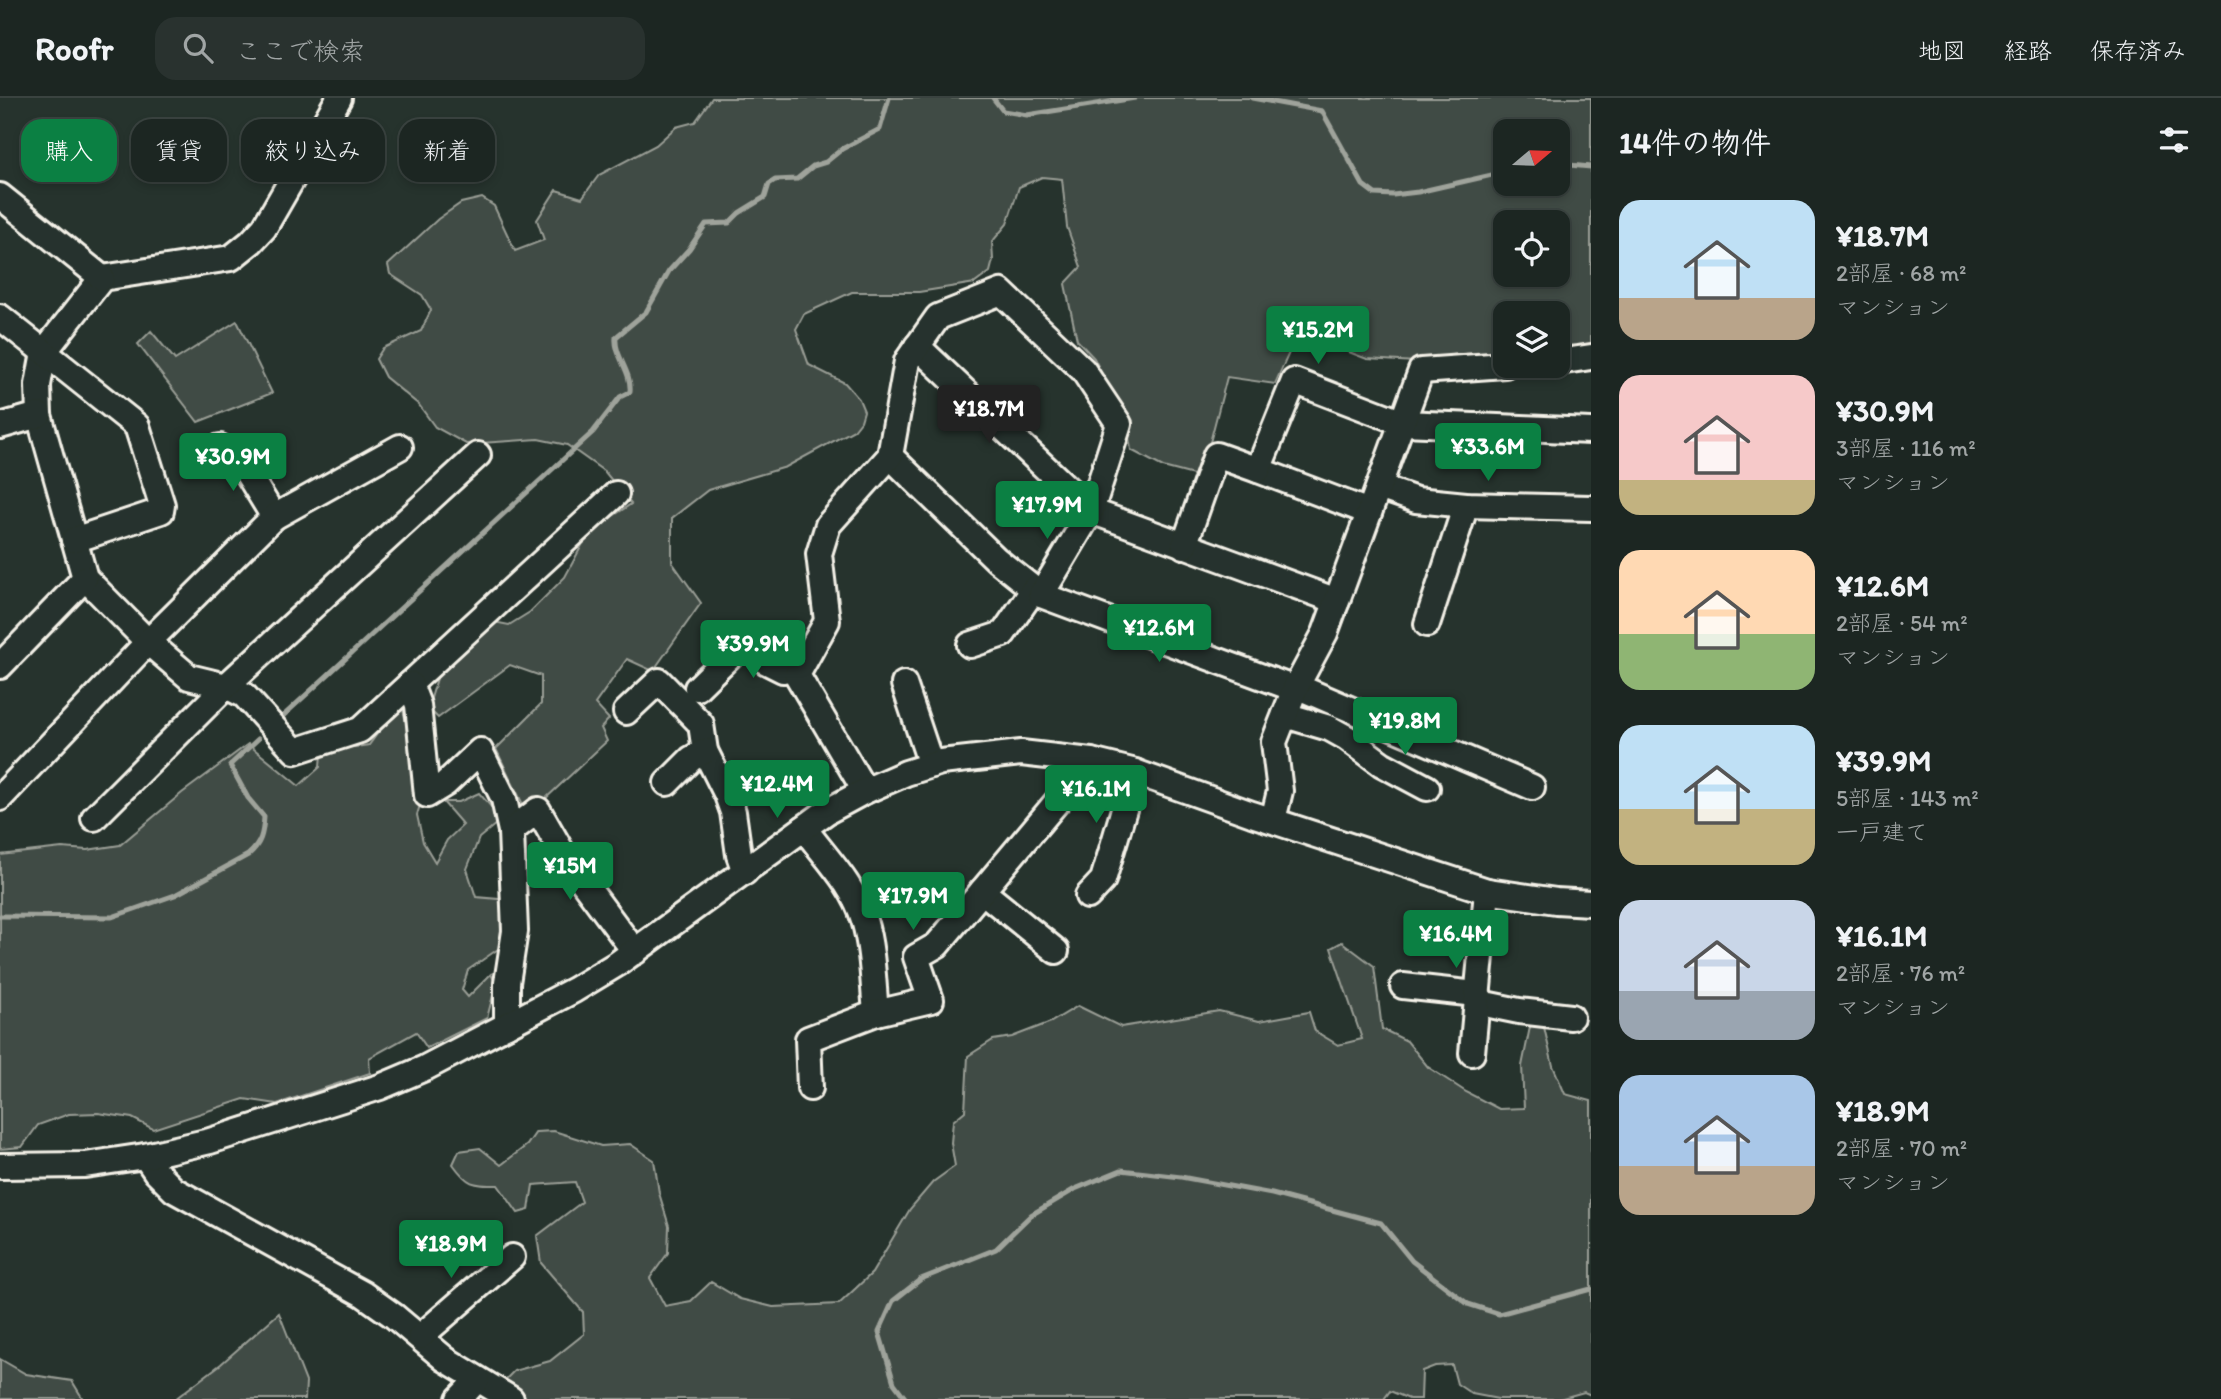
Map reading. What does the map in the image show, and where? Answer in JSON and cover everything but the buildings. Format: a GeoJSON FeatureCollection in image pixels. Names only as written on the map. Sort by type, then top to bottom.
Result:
{"type":"FeatureCollection","features":[{"type":"Feature","properties":{"kind":"street"},"geometry":{"type":"LineString","coordinates":[[339,98],[264,228],[251,242],[231,258],[102,278],[44,352],[38,385],[39,415],[85,578],[148,642],[189,677],[226,686],[244,695],[295,751],[360,730],[616,494]]}},
{"type":"Feature","properties":{"kind":"street"},"geometry":{"type":"LineString","coordinates":[[0,196],[102,278]]}},
{"type":"Feature","properties":{"kind":"street"},"geometry":{"type":"LineString","coordinates":[[865,791],[797,675],[827,621],[819,554],[828,525],[890,456],[907,361],[917,346],[938,317],[1001,292],[1083,370],[1119,424],[1091,511],[1037,592],[1003,634],[970,645]]}},
{"type":"Feature","properties":{"kind":"street"},"geometry":{"type":"LineString","coordinates":[[0,317],[137,426],[162,505],[161,511],[74,540]]}},
{"type":"Feature","properties":{"kind":"street"},"geometry":{"type":"LineString","coordinates":[[917,346],[1091,511],[1337,601]]}},
{"type":"Feature","properties":{"kind":"street"},"geometry":{"type":"LineString","coordinates":[[1570,360],[1591,357]]}},
{"type":"Feature","properties":{"kind":"street"},"geometry":{"type":"LineString","coordinates":[[1273,820],[1280,791],[1274,742],[1295,687],[1325,633],[1421,371],[1493,366]]}},
{"type":"Feature","properties":{"kind":"street"},"geometry":{"type":"LineString","coordinates":[[1258,470],[1294,381],[1403,423],[1591,432]]}},
{"type":"Feature","properties":{"kind":"street"},"geometry":{"type":"LineString","coordinates":[[0,426],[39,415]]}},
{"type":"Feature","properties":{"kind":"street"},"geometry":{"type":"LineString","coordinates":[[220,447],[246,471],[275,517]]}},
{"type":"Feature","properties":{"kind":"street"},"geometry":{"type":"LineString","coordinates":[[0,798],[148,642],[275,517],[400,447]]}},
{"type":"Feature","properties":{"kind":"street"},"geometry":{"type":"LineString","coordinates":[[94,818],[226,686],[478,454]]}},
{"type":"Feature","properties":{"kind":"street"},"geometry":{"type":"LineString","coordinates":[[1184,546],[1216,455],[1369,512]]}},
{"type":"Feature","properties":{"kind":"street"},"geometry":{"type":"LineString","coordinates":[[890,456],[997,561],[1037,592],[1295,687],[1532,787]]}},
{"type":"Feature","properties":{"kind":"street"},"geometry":{"type":"LineString","coordinates":[[1379,487],[1416,500],[1466,505],[1591,508]]}},
{"type":"Feature","properties":{"kind":"street"},"geometry":{"type":"LineString","coordinates":[[1427,624],[1466,505]]}},
{"type":"Feature","properties":{"kind":"street"},"geometry":{"type":"LineString","coordinates":[[0,666],[85,578]]}},
{"type":"Feature","properties":{"kind":"street"},"geometry":{"type":"LineString","coordinates":[[698,688],[744,642],[765,661],[783,670],[801,666]]}},
{"type":"Feature","properties":{"kind":"street"},"geometry":{"type":"LineString","coordinates":[[626,712],[659,681],[701,724],[705,751],[733,812],[739,855],[745,872]]}},
{"type":"Feature","properties":{"kind":"street"},"geometry":{"type":"LineString","coordinates":[[410,684],[418,705],[427,794],[445,784],[480,751],[504,799],[511,831],[515,931],[507,983],[507,1025]]}},
{"type":"Feature","properties":{"kind":"street"},"geometry":{"type":"LineString","coordinates":[[904,684],[932,765]]}},
{"type":"Feature","properties":{"kind":"street"},"geometry":{"type":"LineString","coordinates":[[1285,715],[1329,728],[1348,738],[1382,764],[1427,788]]}},
{"type":"Feature","properties":{"kind":"street"},"geometry":{"type":"LineString","coordinates":[[667,783],[691,759],[705,751]]}},
{"type":"Feature","properties":{"kind":"street"},"geometry":{"type":"LineString","coordinates":[[0,1166],[85,1165],[145,1156],[210,1141],[380,1087],[425,1068],[574,990],[635,952],[826,812],[906,773],[932,765],[990,755],[1021,753],[1091,761],[1135,772],[1487,891],[1542,900],[1591,903]]}},
{"type":"Feature","properties":{"kind":"street"},"geometry":{"type":"LineString","coordinates":[[810,1088],[808,1039],[876,1013],[932,1000],[916,957],[937,945],[1091,761]]}},
{"type":"Feature","properties":{"kind":"street"},"geometry":{"type":"LineString","coordinates":[[1088,896],[1103,880],[1135,772]]}},
{"type":"Feature","properties":{"kind":"street"},"geometry":{"type":"LineString","coordinates":[[511,831],[538,810],[566,859],[635,952]]}},
{"type":"Feature","properties":{"kind":"street"},"geometry":{"type":"LineString","coordinates":[[804,828],[849,888],[864,918],[871,951],[876,1013]]}},
{"type":"Feature","properties":{"kind":"street"},"geometry":{"type":"LineString","coordinates":[[982,891],[1056,951]]}},
{"type":"Feature","properties":{"kind":"street"},"geometry":{"type":"LineString","coordinates":[[1472,1053],[1487,891]]}},
{"type":"Feature","properties":{"kind":"street"},"geometry":{"type":"LineString","coordinates":[[1403,986],[1476,994],[1485,1004],[1571,1017]]}},
{"type":"Feature","properties":{"kind":"street"},"geometry":{"type":"LineString","coordinates":[[145,1156],[174,1190],[363,1294],[445,1359],[473,1391],[511,1399]]}},
{"type":"Feature","properties":{"kind":"street"},"geometry":{"type":"LineString","coordinates":[[419,1337],[512,1257]]}},
{"type":"Feature","properties":{"kind":"shaded area"},"geometry":{"type":"Polygon","coordinates":[[[712,98],[1591,98],[1591,346],[1570,345],[1570,301],[1493,301],[1493,352],[1416,362],[1367,359],[1320,341],[1296,337],[1275,384],[1227,377],[1201,477],[1163,467],[1131,450],[1127,425],[1094,358],[1077,340],[1065,284],[1081,267],[1067,227],[1062,179],[1042,177],[1019,187],[1007,224],[992,242],[993,260],[990,272],[975,283],[919,292],[852,292],[804,314],[796,329],[809,365],[845,383],[859,399],[864,411],[861,421],[854,430],[786,467],[708,490],[672,518],[672,562],[701,603],[653,671],[627,659],[595,704],[609,719],[601,728],[607,741],[528,815],[496,749],[541,704],[541,676],[510,665],[438,718],[428,708],[438,675],[489,621],[509,625],[530,612],[565,577],[589,532],[631,504],[605,472],[567,445],[538,439],[466,444],[435,427],[419,405],[385,377],[376,359],[383,348],[421,331],[431,310],[422,295],[390,274],[388,265],[438,219],[461,203],[482,198],[494,206],[515,251],[544,240],[537,220],[556,190],[582,198],[599,175],[656,145],[676,127],[695,122],[712,98]]]}},
{"type":"Feature","properties":{"kind":"shaded area"},"geometry":{"type":"Polygon","coordinates":[[[237,321],[272,393],[198,422],[138,344],[151,331],[175,360],[237,321]]]}},
{"type":"Feature","properties":{"kind":"shaded area"},"geometry":{"type":"Polygon","coordinates":[[[401,701],[423,795],[417,815],[423,842],[435,862],[447,840],[463,825],[443,802],[459,802],[479,793],[502,819],[479,838],[467,869],[476,897],[510,900],[511,940],[468,970],[462,990],[468,997],[491,974],[496,984],[487,1018],[427,1048],[416,1032],[369,1058],[370,1073],[277,1104],[244,1099],[153,1129],[132,1118],[98,1113],[69,1114],[38,1125],[22,1147],[0,1149],[0,855],[62,848],[87,850],[120,845],[182,793],[248,744],[299,786],[320,767],[321,753],[333,745],[369,745],[401,701]]]}},
{"type":"Feature","properties":{"kind":"shaded area"},"geometry":{"type":"Polygon","coordinates":[[[1342,942],[1374,966],[1382,1029],[1407,1041],[1428,1067],[1466,1092],[1499,1109],[1524,1108],[1522,1066],[1531,1022],[1544,1027],[1553,1066],[1565,1094],[1591,1101],[1591,1395],[1584,1392],[1559,1399],[1498,1399],[1472,1394],[1457,1384],[1452,1365],[1435,1366],[1422,1371],[1421,1399],[1409,1399],[1390,1391],[1384,1399],[523,1399],[509,1389],[506,1379],[514,1371],[550,1361],[584,1334],[583,1312],[541,1263],[537,1236],[582,1202],[575,1182],[533,1185],[529,1210],[518,1213],[498,1185],[476,1184],[463,1176],[453,1164],[459,1151],[480,1148],[501,1165],[527,1145],[536,1132],[554,1131],[601,1146],[630,1144],[654,1160],[659,1193],[669,1226],[668,1253],[650,1278],[665,1306],[691,1301],[711,1282],[740,1299],[773,1307],[839,1304],[872,1273],[910,1209],[933,1182],[955,1166],[951,1143],[953,1121],[965,1111],[968,1056],[993,1040],[1012,1037],[1051,1022],[1078,1006],[1121,1027],[1219,1011],[1259,1021],[1309,1012],[1315,1031],[1338,1045],[1362,1039],[1331,948],[1342,942]]]}},
{"type":"Feature","properties":{"kind":"shaded area"},"geometry":{"type":"Polygon","coordinates":[[[279,1313],[306,1382],[305,1399],[175,1399],[221,1364],[279,1313]]]}},
{"type":"Feature","properties":{"kind":"shaded area"},"geometry":{"type":"Polygon","coordinates":[[[0,1359],[26,1374],[72,1381],[83,1399],[0,1399],[0,1359]]]}},
{"type":"Feature","properties":{"kind":"waterway"},"geometry":{"type":"LineString","coordinates":[[283,716],[593,432],[620,397],[630,392],[616,337],[646,312],[669,271],[689,249],[706,224],[729,223],[739,213],[765,197],[769,184],[775,180],[797,179],[813,166],[826,162],[842,149],[880,129],[889,98]]}},
{"type":"Feature","properties":{"kind":"waterway"},"geometry":{"type":"LineString","coordinates":[[993,98],[1003,111],[1027,115],[1135,98]]}},
{"type":"Feature","properties":{"kind":"waterway"},"geometry":{"type":"LineString","coordinates":[[1252,98],[1322,111],[1363,185],[1375,194],[1418,192],[1493,175]]}},
{"type":"Feature","properties":{"kind":"waterway"},"geometry":{"type":"LineString","coordinates":[[1570,165],[1591,167]]}},
{"type":"Feature","properties":{"kind":"waterway"},"geometry":{"type":"LineString","coordinates":[[0,916],[112,917],[175,895],[248,855],[260,838],[264,817],[248,798],[230,765],[258,739]]}},
{"type":"Feature","properties":{"kind":"waterway"},"geometry":{"type":"LineString","coordinates":[[906,1399],[894,1383],[879,1332],[893,1301],[921,1279],[996,1249],[1031,1215],[1075,1189],[1121,1170],[1181,1177],[1272,1194],[1381,1223],[1412,1261],[1468,1304],[1499,1314],[1591,1289]]}}]}
